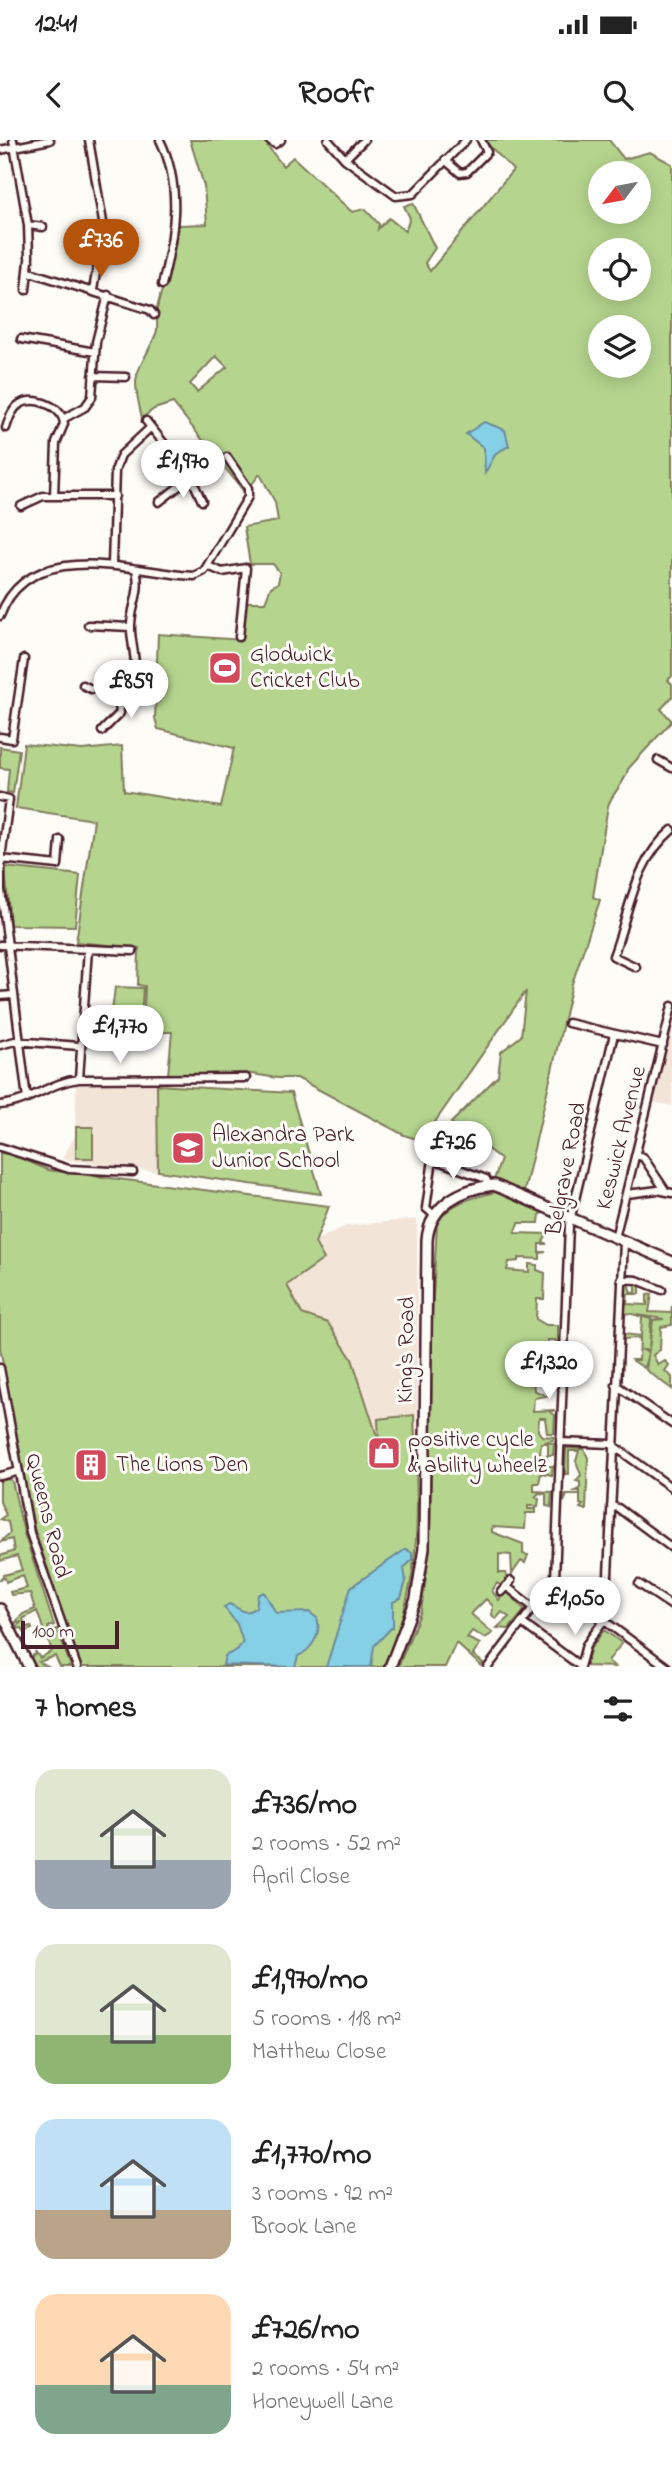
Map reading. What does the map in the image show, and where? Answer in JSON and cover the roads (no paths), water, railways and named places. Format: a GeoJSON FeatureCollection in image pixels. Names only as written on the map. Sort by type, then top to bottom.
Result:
{"type":"FeatureCollection","features":[{"type":"Feature","properties":{"kind":"street"},"geometry":{"type":"LineString","coordinates":[[13,140],[28,225],[30,272],[26,290]]}},
{"type":"Feature","properties":{"kind":"street"},"geometry":{"type":"LineString","coordinates":[[0,150],[50,140]]}},
{"type":"Feature","properties":{"kind":"street"},"geometry":{"type":"LineString","coordinates":[[89,140],[104,228],[93,290]]}},
{"type":"Feature","properties":{"kind":"street"},"geometry":{"type":"LineString","coordinates":[[160,140],[166,153],[172,185],[175,228],[162,285]]}},
{"type":"Feature","properties":{"kind":"street"},"geometry":{"type":"LineString","coordinates":[[269,140],[275,144],[281,140]]}},
{"type":"Feature","properties":{"kind":"street"},"geometry":{"type":"LineString","coordinates":[[328,140],[345,159],[396,196],[403,197],[413,194],[466,140]]}},
{"type":"Feature","properties":{"kind":"street"},"geometry":{"type":"LineString","coordinates":[[345,159],[364,140]]}},
{"type":"Feature","properties":{"kind":"street"},"geometry":{"type":"LineString","coordinates":[[446,160],[460,173],[467,172],[487,152],[481,140]]}},
{"type":"Feature","properties":{"kind":"street"},"geometry":{"type":"LineString","coordinates":[[28,225],[43,227]]}},
{"type":"Feature","properties":{"kind":"street"},"geometry":{"type":"LineString","coordinates":[[30,272],[93,290],[150,310],[154,315]]}},
{"type":"Feature","properties":{"kind":"street"},"geometry":{"type":"LineString","coordinates":[[63,419],[85,407],[92,397],[94,352],[108,296]]}},
{"type":"Feature","properties":{"kind":"street"},"geometry":{"type":"LineString","coordinates":[[21,339],[94,352]]}},
{"type":"Feature","properties":{"kind":"street"},"geometry":{"type":"LineString","coordinates":[[93,376],[126,377]]}},
{"type":"Feature","properties":{"kind":"street"},"geometry":{"type":"LineString","coordinates":[[6,428],[12,412],[21,403],[33,401],[50,405],[61,413],[64,424],[56,443],[54,496]]}},
{"type":"Feature","properties":{"kind":"street"},"geometry":{"type":"LineString","coordinates":[[112,565],[115,471],[121,455],[149,424],[191,477],[202,501]]}},
{"type":"Feature","properties":{"kind":"street"},"geometry":{"type":"LineString","coordinates":[[0,616],[10,593],[32,575],[51,568],[78,564],[112,565],[194,576],[208,566],[248,497],[248,488],[227,457]]}},
{"type":"Feature","properties":{"kind":"street"},"geometry":{"type":"LineString","coordinates":[[159,502],[191,477]]}},
{"type":"Feature","properties":{"kind":"street"},"geometry":{"type":"LineString","coordinates":[[21,506],[43,496],[115,496]]}},
{"type":"Feature","properties":{"kind":"street"},"geometry":{"type":"LineString","coordinates":[[208,566],[222,572],[246,568],[239,637]]}},
{"type":"Feature","properties":{"kind":"street"},"geometry":{"type":"LineString","coordinates":[[116,697],[132,683],[135,658],[130,627],[140,587],[135,569]]}},
{"type":"Feature","properties":{"kind":"street"},"geometry":{"type":"LineString","coordinates":[[88,625],[130,627]]}},
{"type":"Feature","properties":{"kind":"street"},"geometry":{"type":"LineString","coordinates":[[0,737],[12,739],[24,659]]}},
{"type":"Feature","properties":{"kind":"street"},"geometry":{"type":"LineString","coordinates":[[83,684],[91,689],[98,687],[116,697],[120,713],[102,732]]}},
{"type":"Feature","properties":{"kind":"street"},"geometry":{"type":"LineString","coordinates":[[658,760],[672,768]]}},
{"type":"Feature","properties":{"kind":"street"},"geometry":{"type":"LineString","coordinates":[[0,797],[9,799],[1,859],[4,944],[27,1099]]}},
{"type":"Feature","properties":{"kind":"street"},"geometry":{"type":"LineString","coordinates":[[636,967],[613,956],[624,929],[624,916],[633,887],[653,850],[670,835]]}},
{"type":"Feature","properties":{"kind":"street"},"geometry":{"type":"LineString","coordinates":[[1,859],[58,865],[60,840]]}},
{"type":"Feature","properties":{"kind":"street"},"geometry":{"type":"LineString","coordinates":[[4,944],[133,951]]}},
{"type":"Feature","properties":{"kind":"street"},"geometry":{"type":"LineString","coordinates":[[79,1079],[79,1046],[88,949]]}},
{"type":"Feature","properties":{"kind":"street"},"geometry":{"type":"LineString","coordinates":[[0,996],[13,995]]}},
{"type":"Feature","properties":{"kind":"street","name":"Keswick Avenue"},"geometry":{"type":"LineString","coordinates":[[604,1621],[621,1279],[620,1240],[627,1194],[672,1006]]}},
{"type":"Feature","properties":{"kind":"street"},"geometry":{"type":"LineString","coordinates":[[568,1023],[663,1045]]}},
{"type":"Feature","properties":{"kind":"street","name":"Belgrave Road"},"geometry":{"type":"LineString","coordinates":[[554,1580],[570,1222],[614,1034]]}},
{"type":"Feature","properties":{"kind":"street"},"geometry":{"type":"LineString","coordinates":[[0,1045],[18,1042],[79,1046]]}},
{"type":"Feature","properties":{"kind":"street"},"geometry":{"type":"LineString","coordinates":[[0,1105],[27,1099],[56,1084],[79,1079],[246,1078]]}},
{"type":"Feature","properties":{"kind":"street"},"geometry":{"type":"LineString","coordinates":[[0,1147],[69,1169],[133,1172]]}},
{"type":"Feature","properties":{"kind":"street"},"geometry":{"type":"LineString","coordinates":[[636,1155],[643,1157],[668,1191]]}},
{"type":"Feature","properties":{"kind":"street","name":"King's Road"},"geometry":{"type":"LineString","coordinates":[[390,1667],[416,1599],[424,1548],[427,1240],[433,1214],[426,1208],[433,1159],[486,1179],[489,1185]]}},
{"type":"Feature","properties":{"kind":"street"},"geometry":{"type":"LineString","coordinates":[[433,1214],[444,1203],[489,1185],[570,1222],[672,1262]]}},
{"type":"Feature","properties":{"kind":"street"},"geometry":{"type":"LineString","coordinates":[[627,1194],[668,1191]]}},
{"type":"Feature","properties":{"kind":"street"},"geometry":{"type":"LineString","coordinates":[[621,1279],[637,1280],[651,1289],[662,1290]]}},
{"type":"Feature","properties":{"kind":"street","name":"Queens Road"},"geometry":{"type":"LineString","coordinates":[[0,1368],[16,1472],[33,1543],[77,1667]]}},
{"type":"Feature","properties":{"kind":"street"},"geometry":{"type":"LineString","coordinates":[[616,1385],[672,1424]]}},
{"type":"Feature","properties":{"kind":"street"},"geometry":{"type":"LineString","coordinates":[[560,1442],[614,1445],[672,1488]]}},
{"type":"Feature","properties":{"kind":"street"},"geometry":{"type":"LineString","coordinates":[[0,1476],[16,1472]]}},
{"type":"Feature","properties":{"kind":"street"},"geometry":{"type":"LineString","coordinates":[[611,1506],[618,1508],[672,1548]]}},
{"type":"Feature","properties":{"kind":"street"},"geometry":{"type":"LineString","coordinates":[[488,1667],[554,1580],[666,1667],[672,1659]]}},
{"type":"Feature","properties":{"kind":"street"},"geometry":{"type":"LineString","coordinates":[[639,1584],[646,1593],[672,1606]]}},
{"type":"Feature","properties":{"kind":"street"},"geometry":{"type":"LineString","coordinates":[[506,1586],[534,1608]]}},
{"type":"Feature","properties":{"kind":"street"},"geometry":{"type":"LineString","coordinates":[[0,1609],[29,1667]]}},
{"type":"Feature","properties":{"kind":"street"},"geometry":{"type":"LineString","coordinates":[[522,1623],[580,1666],[586,1645],[604,1621]]}},
{"type":"Feature","properties":{"kind":"water"},"geometry":{"type":"Polygon","coordinates":[[[484,422],[505,430],[509,446],[496,453],[485,473],[484,448],[466,434],[484,422]]]}},
{"type":"Feature","properties":{"kind":"water"},"geometry":{"type":"Polygon","coordinates":[[[406,1549],[412,1553],[412,1560],[404,1568],[406,1581],[401,1598],[393,1602],[393,1626],[374,1646],[371,1667],[326,1667],[351,1587],[406,1549]]]}},
{"type":"Feature","properties":{"kind":"water"},"geometry":{"type":"Polygon","coordinates":[[[264,1592],[276,1613],[309,1612],[317,1618],[315,1640],[308,1650],[298,1656],[295,1667],[223,1665],[225,1656],[237,1650],[243,1642],[237,1624],[224,1607],[229,1604],[248,1611],[256,1607],[258,1595],[264,1592]]]}},
{"type":"Feature","properties":{"kind":"place","name":"Glodwick Cricket Club"},"geometry":{"type":"Point","coordinates":[225,668]}},
{"type":"Feature","properties":{"kind":"place","name":"Alexandra Park Junior School"},"geometry":{"type":"Point","coordinates":[188,1148]}},
{"type":"Feature","properties":{"kind":"place","name":"positive cycle & ability wheelz"},"geometry":{"type":"Point","coordinates":[384,1453]}},
{"type":"Feature","properties":{"kind":"place","name":"The Lions Den"},"geometry":{"type":"Point","coordinates":[91,1465]}}]}
